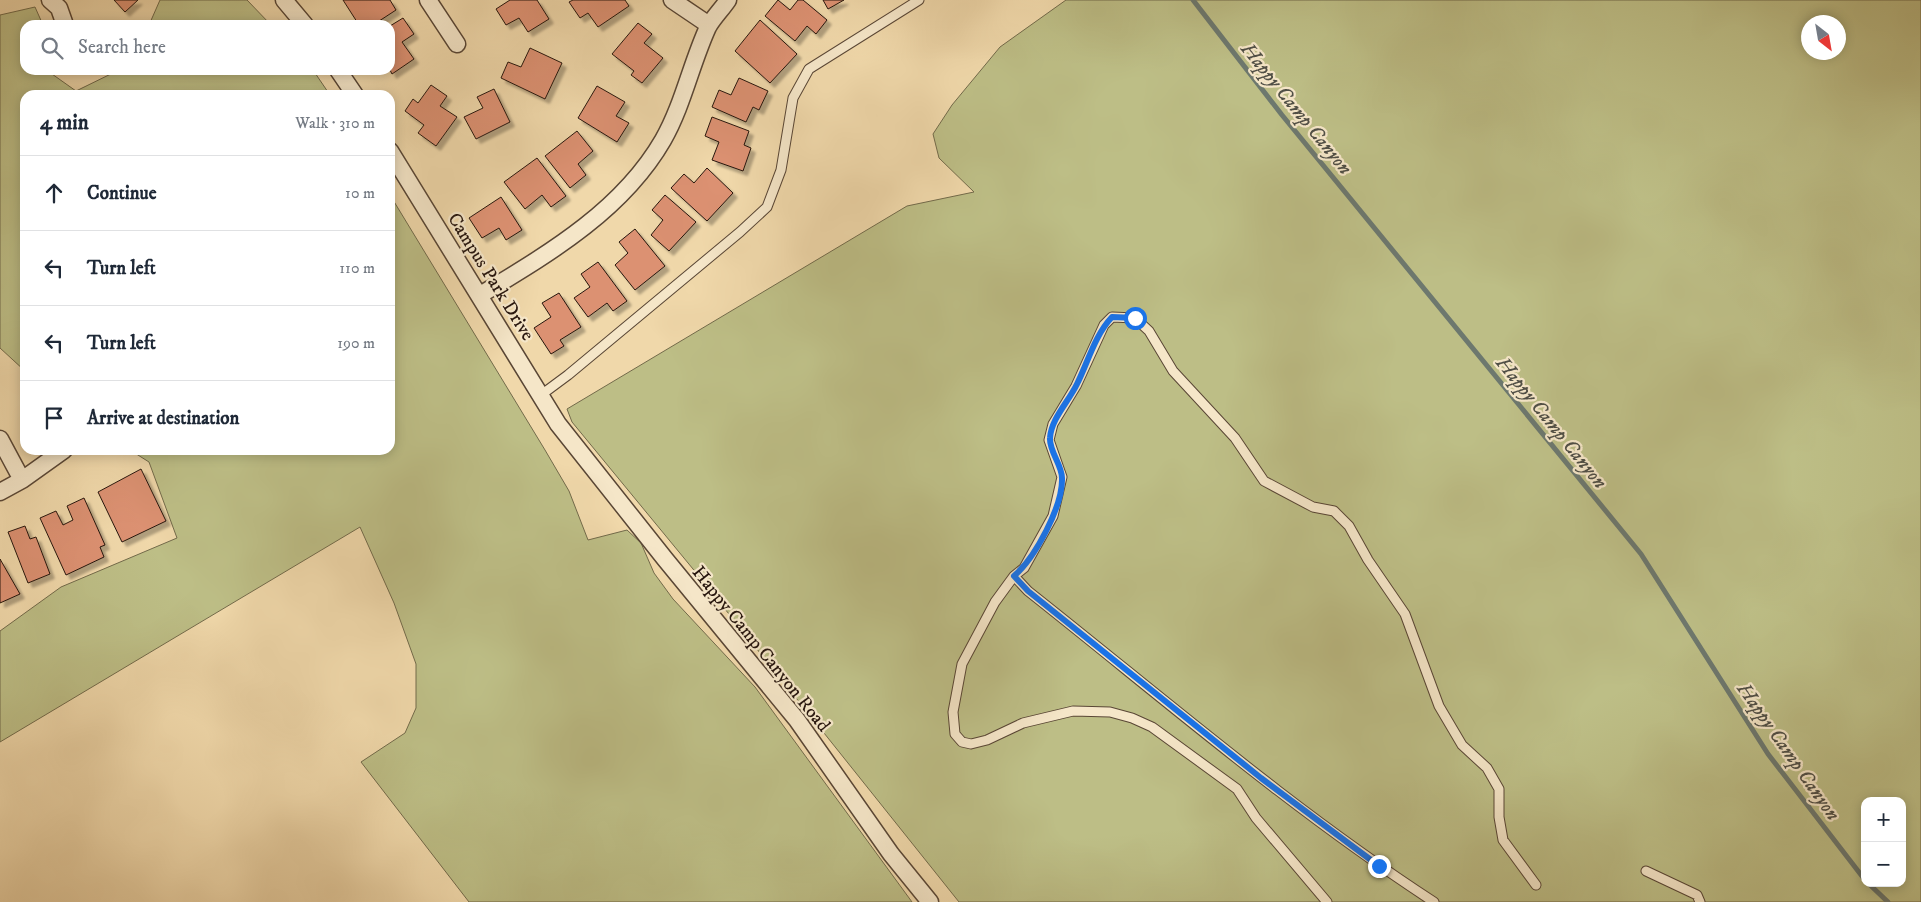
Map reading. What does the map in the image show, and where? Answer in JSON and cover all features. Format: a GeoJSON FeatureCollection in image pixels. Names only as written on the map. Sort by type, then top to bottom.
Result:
{"type":"FeatureCollection","features":[{"type":"Feature","properties":{"kind":"street"},"geometry":{"type":"LineString","coordinates":[[50,0],[59,8],[64,20]]}},
{"type":"Feature","properties":{"kind":"street"},"geometry":{"type":"LineString","coordinates":[[284,0],[301,20]]}},
{"type":"Feature","properties":{"kind":"street"},"geometry":{"type":"LineString","coordinates":[[428,0],[457,44]]}},
{"type":"Feature","properties":{"kind":"street"},"geometry":{"type":"LineString","coordinates":[[672,0],[709,25]]}},
{"type":"Feature","properties":{"kind":"street"},"geometry":{"type":"LineString","coordinates":[[480,295],[550,252],[593,219],[636,178],[663,139],[709,25],[728,0]]}},
{"type":"Feature","properties":{"kind":"street"},"geometry":{"type":"LineString","coordinates":[[341,75],[352,90]]}},
{"type":"Feature","properties":{"kind":"street","name":"Campus Park Drive"},"geometry":{"type":"LineString","coordinates":[[395,159],[558,424]]}},
{"type":"Feature","properties":{"kind":"street","name":"Happy Camp Canyon Road"},"geometry":{"type":"LineString","coordinates":[[558,424],[796,720],[891,854],[930,902]]}},
{"type":"Feature","properties":{"kind":"street"},"geometry":{"type":"LineString","coordinates":[[0,439],[22,480]]}},
{"type":"Feature","properties":{"kind":"street"},"geometry":{"type":"LineString","coordinates":[[0,492],[22,480],[57,455]]}},
{"type":"Feature","properties":{"kind":"lane"},"geometry":{"type":"LineString","coordinates":[[541,394],[568,375],[740,232],[767,207],[781,170],[793,98],[810,69],[920,0]]}},
{"type":"Feature","properties":{"kind":"lane"},"geometry":{"type":"LineString","coordinates":[[1327,902],[1256,818],[1237,788],[1152,727],[1132,718],[1110,712],[1073,711],[1023,723],[987,740],[970,744],[962,742],[955,734],[953,726],[956,695],[962,664],[995,602],[1014,576],[1024,568],[1053,516],[1060,493],[1062,477],[1049,440],[1053,424],[1076,386],[1104,325],[1112,317],[1135,318],[1148,331],[1173,371],[1235,438],[1264,481],[1313,507],[1334,511],[1349,526],[1368,560],[1405,614],[1439,706],[1462,745],[1487,768],[1499,789],[1499,817],[1503,840],[1536,885]]}},
{"type":"Feature","properties":{"kind":"lane"},"geometry":{"type":"LineString","coordinates":[[1014,576],[1028,591],[1261,778],[1379,866],[1434,902]]}},
{"type":"Feature","properties":{"kind":"lane"},"geometry":{"type":"LineString","coordinates":[[1646,871],[1697,894],[1700,902]]}},
{"type":"Feature","properties":{"kind":"green space"},"geometry":{"type":"Polygon","coordinates":[[[160,0],[247,0],[266,20],[151,20],[160,0]]]}},
{"type":"Feature","properties":{"kind":"green space"},"geometry":{"type":"Polygon","coordinates":[[[1066,0],[1921,0],[1921,902],[959,902],[693,569],[572,422],[567,409],[907,206],[974,192],[939,158],[933,134],[952,105],[1000,47],[1066,0]]]}},
{"type":"Feature","properties":{"kind":"green space"},"geometry":{"type":"Polygon","coordinates":[[[35,7],[41,20],[20,20],[20,75],[53,75],[75,90],[20,90],[20,366],[0,348],[0,15],[35,7]]]}},
{"type":"Feature","properties":{"kind":"green space"},"geometry":{"type":"Polygon","coordinates":[[[109,75],[316,75],[327,90],[78,90],[109,75]]]}},
{"type":"Feature","properties":{"kind":"green space"},"geometry":{"type":"Polygon","coordinates":[[[395,203],[569,491],[588,540],[627,530],[641,543],[654,573],[673,599],[755,687],[912,902],[469,902],[361,762],[405,733],[416,708],[416,664],[394,603],[360,527],[0,742],[0,631],[61,587],[177,538],[149,462],[138,455],[395,455],[395,203]]]}},
{"type":"Feature","properties":{"kind":"building"},"geometry":{"type":"Polygon","coordinates":[[[114,0],[138,0],[125,12],[114,0]]]}},
{"type":"Feature","properties":{"kind":"building"},"geometry":{"type":"Polygon","coordinates":[[[343,0],[390,0],[396,10],[381,20],[356,20],[343,0]]]}},
{"type":"Feature","properties":{"kind":"building"},"geometry":{"type":"Polygon","coordinates":[[[510,0],[537,0],[549,19],[528,32],[519,18],[506,25],[496,9],[510,0]]]}},
{"type":"Feature","properties":{"kind":"building"},"geometry":{"type":"Polygon","coordinates":[[[573,0],[625,0],[629,6],[598,27],[588,13],[580,18],[569,2],[573,0]]]}},
{"type":"Feature","properties":{"kind":"building"},"geometry":{"type":"Polygon","coordinates":[[[778,0],[790,10],[798,0],[803,0],[827,20],[816,34],[807,26],[795,41],[765,16],[778,0]]]}},
{"type":"Feature","properties":{"kind":"building"},"geometry":{"type":"Polygon","coordinates":[[[823,0],[844,0],[828,9],[823,0]]]}},
{"type":"Feature","properties":{"kind":"building"},"geometry":{"type":"Polygon","coordinates":[[[403,18],[414,34],[402,42],[414,59],[395,72],[395,23],[403,18]]]}},
{"type":"Feature","properties":{"kind":"building"},"geometry":{"type":"Polygon","coordinates":[[[760,20],[797,54],[770,83],[735,51],[760,20]]]}},
{"type":"Feature","properties":{"kind":"building"},"geometry":{"type":"Polygon","coordinates":[[[638,23],[652,34],[644,43],[663,58],[642,83],[631,75],[634,71],[612,54],[638,23]]]}},
{"type":"Feature","properties":{"kind":"building"},"geometry":{"type":"Polygon","coordinates":[[[530,48],[562,63],[545,99],[501,78],[508,62],[521,67],[530,48]]]}},
{"type":"Feature","properties":{"kind":"building"},"geometry":{"type":"Polygon","coordinates":[[[739,78],[768,91],[759,110],[753,107],[746,122],[712,107],[719,90],[731,95],[739,78]]]}},
{"type":"Feature","properties":{"kind":"building"},"geometry":{"type":"Polygon","coordinates":[[[431,85],[447,96],[440,106],[457,117],[436,146],[418,133],[424,125],[405,111],[413,99],[418,103],[431,85]]]}},
{"type":"Feature","properties":{"kind":"building"},"geometry":{"type":"Polygon","coordinates":[[[597,86],[625,102],[616,116],[629,123],[617,142],[578,118],[597,86]]]}},
{"type":"Feature","properties":{"kind":"building"},"geometry":{"type":"Polygon","coordinates":[[[494,89],[510,122],[476,139],[464,117],[483,108],[477,97],[494,89]]]}},
{"type":"Feature","properties":{"kind":"building"},"geometry":{"type":"Polygon","coordinates":[[[712,117],[749,131],[744,145],[751,148],[743,171],[712,160],[719,142],[705,136],[712,117]]]}},
{"type":"Feature","properties":{"kind":"building"},"geometry":{"type":"Polygon","coordinates":[[[577,131],[593,151],[578,164],[586,175],[570,188],[545,156],[577,131]]]}},
{"type":"Feature","properties":{"kind":"building"},"geometry":{"type":"Polygon","coordinates":[[[537,158],[566,196],[551,207],[542,195],[525,209],[504,182],[537,158]]]}},
{"type":"Feature","properties":{"kind":"building"},"geometry":{"type":"Polygon","coordinates":[[[707,168],[733,193],[707,221],[671,188],[684,174],[694,183],[707,168]]]}},
{"type":"Feature","properties":{"kind":"building"},"geometry":{"type":"Polygon","coordinates":[[[665,195],[696,222],[669,251],[651,235],[663,220],[652,210],[665,195]]]}},
{"type":"Feature","properties":{"kind":"building"},"geometry":{"type":"Polygon","coordinates":[[[501,197],[522,230],[506,240],[499,228],[482,238],[469,218],[501,197]]]}},
{"type":"Feature","properties":{"kind":"building"},"geometry":{"type":"Polygon","coordinates":[[[635,229],[665,266],[635,290],[615,265],[628,253],[619,242],[635,229]]]}},
{"type":"Feature","properties":{"kind":"building"},"geometry":{"type":"Polygon","coordinates":[[[598,262],[627,301],[613,311],[607,303],[588,317],[574,298],[590,287],[581,274],[598,262]]]}},
{"type":"Feature","properties":{"kind":"building"},"geometry":{"type":"Polygon","coordinates":[[[559,293],[581,327],[560,340],[564,346],[551,354],[534,328],[551,317],[542,303],[559,293]]]}},
{"type":"Feature","properties":{"kind":"building"},"geometry":{"type":"Polygon","coordinates":[[[141,469],[166,521],[122,542],[98,492],[141,469]]]}},
{"type":"Feature","properties":{"kind":"building"},"geometry":{"type":"Polygon","coordinates":[[[84,498],[105,545],[100,547],[104,557],[66,575],[40,518],[56,511],[63,525],[73,520],[67,506],[84,498]]]}},
{"type":"Feature","properties":{"kind":"building"},"geometry":{"type":"Polygon","coordinates":[[[25,526],[30,539],[36,537],[50,574],[28,583],[8,532],[25,526]]]}},
{"type":"Feature","properties":{"kind":"building"},"geometry":{"type":"Polygon","coordinates":[[[0,559],[20,594],[0,603],[0,559]]]}},
{"type":"Feature","properties":{"kind":"waterway","name":"Happy Camp Canyon"},"geometry":{"type":"LineString","coordinates":[[1193,0],[1282,115],[1641,554],[1768,754],[1861,875]]}},
{"type":"Feature","properties":{"kind":"waterway","name":"Happy Camp Canyon"},"geometry":{"type":"LineString","coordinates":[[1872,887],[1888,902]]}},
{"type":"Feature","properties":{"kind":"route"},"geometry":{"type":"LineString","coordinates":[[1135,318],[1124,316],[1112,317],[1104,325],[1076,386],[1053,424],[1049,440],[1062,477],[1060,493],[1053,516],[1040,541],[1024,568],[1014,576],[1028,591],[1261,778],[1379,866]]}}]}
